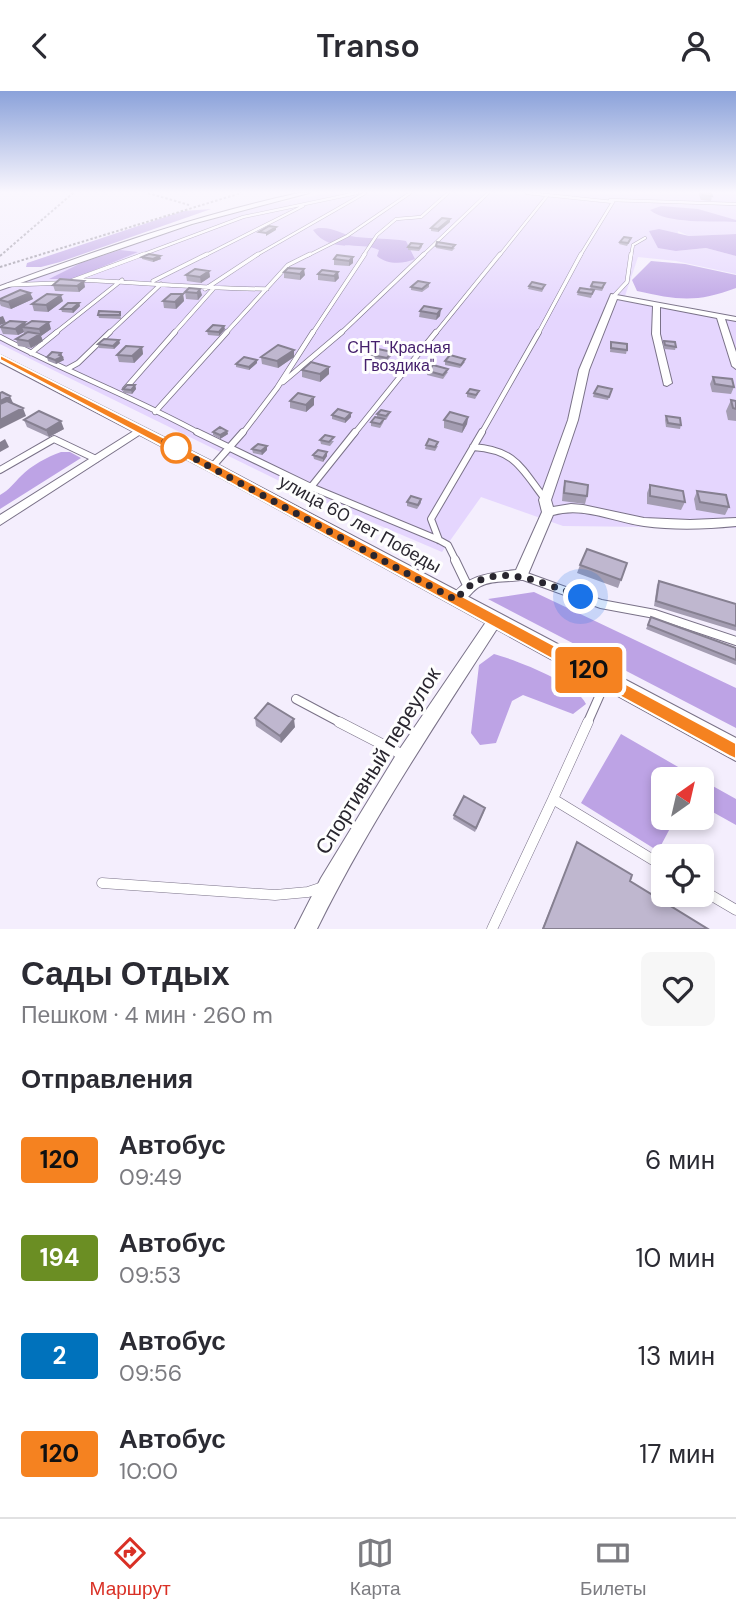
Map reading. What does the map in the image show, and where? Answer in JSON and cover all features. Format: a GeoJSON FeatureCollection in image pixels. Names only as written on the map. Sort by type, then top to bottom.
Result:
{"type":"FeatureCollection","features":[{"type":"Feature","properties":{"kind":"street"},"geometry":{"type":"LineString","coordinates":[[3,286],[156,232]]}},
{"type":"Feature","properties":{"kind":"street"},"geometry":{"type":"LineString","coordinates":[[456,600],[467,585],[484,579],[521,575],[547,506],[573,420],[584,370],[614,296],[736,319]]}},
{"type":"Feature","properties":{"kind":"street"},"geometry":{"type":"LineString","coordinates":[[656,306],[656,334],[667,383]]}},
{"type":"Feature","properties":{"kind":"street"},"geometry":{"type":"LineString","coordinates":[[721,318],[736,366]]}},
{"type":"Feature","properties":{"kind":"street","name":"улица 60 лет Победы"},"geometry":{"type":"LineString","coordinates":[[0,358],[212,467],[736,750]]}},
{"type":"Feature","properties":{"kind":"street"},"geometry":{"type":"LineString","coordinates":[[0,521],[140,430]]}},
{"type":"Feature","properties":{"kind":"street"},"geometry":{"type":"LineString","coordinates":[[547,506],[576,508],[639,521],[675,525],[736,522]]}},
{"type":"Feature","properties":{"kind":"street","name":"Спортивный переулок"},"geometry":{"type":"LineString","coordinates":[[306,929],[328,885],[405,756],[495,621]]}},
{"type":"Feature","properties":{"kind":"lane"},"geometry":{"type":"LineString","coordinates":[[71,281],[199,232]]}},
{"type":"Feature","properties":{"kind":"lane"},"geometry":{"type":"LineString","coordinates":[[151,282],[251,232]]}},
{"type":"Feature","properties":{"kind":"lane"},"geometry":{"type":"LineString","coordinates":[[205,289],[246,261],[297,232]]}},
{"type":"Feature","properties":{"kind":"lane"},"geometry":{"type":"LineString","coordinates":[[155,412],[288,265],[353,232]]}},
{"type":"Feature","properties":{"kind":"lane"},"geometry":{"type":"LineString","coordinates":[[212,467],[277,388],[380,232]]}},
{"type":"Feature","properties":{"kind":"lane"},"geometry":{"type":"LineString","coordinates":[[277,388],[339,335],[447,232]]}},
{"type":"Feature","properties":{"kind":"lane"},"geometry":{"type":"LineString","coordinates":[[311,487],[518,232]]}},
{"type":"Feature","properties":{"kind":"lane"},"geometry":{"type":"LineString","coordinates":[[439,540],[431,519],[595,232]]}},
{"type":"Feature","properties":{"kind":"lane"},"geometry":{"type":"LineString","coordinates":[[614,296],[627,282],[626,270],[631,261],[633,245],[645,238]]}},
{"type":"Feature","properties":{"kind":"lane"},"geometry":{"type":"LineString","coordinates":[[3,286],[122,280],[205,289],[267,289]]}},
{"type":"Feature","properties":{"kind":"lane"},"geometry":{"type":"LineString","coordinates":[[31,353],[122,280]]}},
{"type":"Feature","properties":{"kind":"lane"},"geometry":{"type":"LineString","coordinates":[[67,369],[78,363],[161,284]]}},
{"type":"Feature","properties":{"kind":"lane"},"geometry":{"type":"LineString","coordinates":[[117,393],[127,387],[213,289]]}},
{"type":"Feature","properties":{"kind":"lane"},"geometry":{"type":"LineString","coordinates":[[0,337],[311,487],[439,540],[448,545],[467,585]]}},
{"type":"Feature","properties":{"kind":"lane"},"geometry":{"type":"LineString","coordinates":[[0,470],[54,439],[96,459]]}},
{"type":"Feature","properties":{"kind":"lane"},"geometry":{"type":"LineString","coordinates":[[473,447],[506,451],[518,459],[547,506]]}},
{"type":"Feature","properties":{"kind":"lane"},"geometry":{"type":"LineString","coordinates":[[521,575],[601,604],[655,614],[736,641]]}},
{"type":"Feature","properties":{"kind":"lane"},"geometry":{"type":"LineString","coordinates":[[492,929],[607,680]]}},
{"type":"Feature","properties":{"kind":"lane"},"geometry":{"type":"LineString","coordinates":[[296,699],[405,756]]}},
{"type":"Feature","properties":{"kind":"lane"},"geometry":{"type":"LineString","coordinates":[[553,799],[651,859]]}},
{"type":"Feature","properties":{"kind":"lane"},"geometry":{"type":"LineString","coordinates":[[103,883],[275,895],[308,892],[328,885]]}},
{"type":"Feature","properties":{"kind":"lane"},"geometry":{"type":"LineString","coordinates":[[714,897],[736,910]]}},
{"type":"Feature","properties":{"kind":"path"},"geometry":{"type":"LineString","coordinates":[[0,256],[28,232]]}},
{"type":"Feature","properties":{"kind":"path"},"geometry":{"type":"LineString","coordinates":[[0,267],[110,232]]}},
{"type":"Feature","properties":{"kind":"green space","name":"СНТ \"Красная Гвоздика\""},"geometry":{"type":"Polygon","coordinates":[[[171,232],[678,232],[676,251],[706,248],[736,256],[736,274],[676,261],[638,257],[625,296],[736,318],[736,528],[563,526],[481,497],[442,552],[308,495],[0,344],[0,290],[171,232]]]}},
{"type":"Feature","properties":{"kind":"green space","name":"СНТ \"Красная Гвоздика\""},"geometry":{"type":"Polygon","coordinates":[[[680,232],[736,232],[736,234],[689,236],[680,232]]]}},
{"type":"Feature","properties":{"kind":"shaded area"},"geometry":{"type":"Polygon","coordinates":[[[120,232],[145,232],[41,267],[26,267],[27,263],[120,232]]]}},
{"type":"Feature","properties":{"kind":"shaded area"},"geometry":{"type":"Polygon","coordinates":[[[315,232],[339,232],[356,237],[406,241],[415,259],[401,263],[386,261],[377,256],[379,250],[371,247],[337,245],[320,238],[315,232]]]}},
{"type":"Feature","properties":{"kind":"shaded area"},"geometry":{"type":"Polygon","coordinates":[[[650,232],[672,232],[689,236],[736,234],[736,256],[706,248],[676,251],[658,248],[650,232]]]}},
{"type":"Feature","properties":{"kind":"shaded area"},"geometry":{"type":"Polygon","coordinates":[[[120,250],[138,252],[73,279],[49,279],[81,263],[120,250]]]}},
{"type":"Feature","properties":{"kind":"shaded area"},"geometry":{"type":"Polygon","coordinates":[[[651,261],[685,264],[736,275],[736,288],[710,296],[687,299],[637,291],[632,280],[651,261]]]}},
{"type":"Feature","properties":{"kind":"shaded area"},"geometry":{"type":"Polygon","coordinates":[[[61,452],[70,452],[81,458],[0,509],[0,495],[30,468],[61,452]]]}},
{"type":"Feature","properties":{"kind":"shaded area"},"geometry":{"type":"Polygon","coordinates":[[[534,592],[736,688],[736,728],[488,599],[534,592]]]}},
{"type":"Feature","properties":{"kind":"shaded area"},"geometry":{"type":"Polygon","coordinates":[[[494,654],[559,681],[571,688],[586,704],[573,714],[523,695],[512,701],[496,743],[480,745],[471,733],[479,665],[494,654]]]}},
{"type":"Feature","properties":{"kind":"shaded area"},"geometry":{"type":"Polygon","coordinates":[[[621,734],[678,767],[651,767],[651,830],[669,830],[662,844],[651,844],[651,847],[581,803],[621,734]]]}},
{"type":"Feature","properties":{"kind":"shaded area"},"geometry":{"type":"Polygon","coordinates":[[[714,787],[736,799],[736,825],[714,813],[714,787]]]}},
{"type":"Feature","properties":{"kind":"building"},"geometry":{"type":"Polygon","coordinates":[[[624,237],[631,238],[628,243],[620,242],[624,237]]]}},
{"type":"Feature","properties":{"kind":"building"},"geometry":{"type":"Polygon","coordinates":[[[437,242],[455,245],[452,248],[436,246],[437,242]]]}},
{"type":"Feature","properties":{"kind":"building"},"geometry":{"type":"Polygon","coordinates":[[[411,243],[422,244],[419,248],[408,247],[411,243]]]}},
{"type":"Feature","properties":{"kind":"building"},"geometry":{"type":"Polygon","coordinates":[[[149,254],[160,256],[153,259],[142,257],[149,254]]]}},
{"type":"Feature","properties":{"kind":"building"},"geometry":{"type":"Polygon","coordinates":[[[337,255],[353,257],[349,261],[334,259],[337,255]]]}},
{"type":"Feature","properties":{"kind":"building"},"geometry":{"type":"Polygon","coordinates":[[[288,268],[304,269],[300,274],[284,272],[288,268]]]}},
{"type":"Feature","properties":{"kind":"building"},"geometry":{"type":"Polygon","coordinates":[[[195,269],[209,271],[200,277],[186,275],[195,269]]]}},
{"type":"Feature","properties":{"kind":"building"},"geometry":{"type":"Polygon","coordinates":[[[322,270],[338,272],[334,276],[318,274],[322,270]]]}},
{"type":"Feature","properties":{"kind":"building"},"geometry":{"type":"Polygon","coordinates":[[[60,279],[84,281],[77,286],[53,285],[60,279]]]}},
{"type":"Feature","properties":{"kind":"building"},"geometry":{"type":"Polygon","coordinates":[[[418,281],[429,283],[422,289],[411,287],[418,281]]]}},
{"type":"Feature","properties":{"kind":"building"},"geometry":{"type":"Polygon","coordinates":[[[532,282],[545,285],[542,289],[529,286],[532,282]]]}},
{"type":"Feature","properties":{"kind":"building"},"geometry":{"type":"Polygon","coordinates":[[[593,282],[605,283],[602,288],[591,286],[593,282]]]}},
{"type":"Feature","properties":{"kind":"building"},"geometry":{"type":"Polygon","coordinates":[[[189,288],[200,289],[197,293],[185,292],[189,288]]]}},
{"type":"Feature","properties":{"kind":"building"},"geometry":{"type":"Polygon","coordinates":[[[580,288],[594,290],[592,294],[578,292],[580,288]]]}},
{"type":"Feature","properties":{"kind":"building"},"geometry":{"type":"Polygon","coordinates":[[[20,290],[30,293],[8,302],[0,300],[0,299],[20,290]]]}},
{"type":"Feature","properties":{"kind":"building"},"geometry":{"type":"Polygon","coordinates":[[[47,294],[61,295],[46,305],[32,304],[47,294]]]}},
{"type":"Feature","properties":{"kind":"building"},"geometry":{"type":"Polygon","coordinates":[[[171,294],[183,294],[175,302],[163,301],[171,294]]]}},
{"type":"Feature","properties":{"kind":"building"},"geometry":{"type":"Polygon","coordinates":[[[68,303],[79,303],[72,309],[61,309],[68,303]]]}},
{"type":"Feature","properties":{"kind":"building"},"geometry":{"type":"Polygon","coordinates":[[[424,306],[441,309],[437,314],[420,311],[424,306]]]}},
{"type":"Feature","properties":{"kind":"building"},"geometry":{"type":"Polygon","coordinates":[[[99,311],[120,312],[120,315],[98,315],[99,311]]]}},
{"type":"Feature","properties":{"kind":"building"},"geometry":{"type":"Polygon","coordinates":[[[10,321],[25,322],[15,329],[0,327],[10,321]]]}},
{"type":"Feature","properties":{"kind":"building"},"geometry":{"type":"Polygon","coordinates":[[[32,321],[49,322],[39,329],[22,327],[32,321]]]}},
{"type":"Feature","properties":{"kind":"building"},"geometry":{"type":"Polygon","coordinates":[[[213,325],[224,326],[219,332],[207,331],[213,325]]]}},
{"type":"Feature","properties":{"kind":"building"},"geometry":{"type":"Polygon","coordinates":[[[28,332],[40,334],[28,341],[16,339],[28,332]]]}},
{"type":"Feature","properties":{"kind":"building"},"geometry":{"type":"Polygon","coordinates":[[[104,339],[119,340],[113,346],[98,344],[104,339]]]}},
{"type":"Feature","properties":{"kind":"building"},"geometry":{"type":"Polygon","coordinates":[[[664,341],[675,342],[676,347],[665,345],[664,341]]]}},
{"type":"Feature","properties":{"kind":"building"},"geometry":{"type":"Polygon","coordinates":[[[611,342],[627,344],[627,350],[611,348],[611,342]]]}},
{"type":"Feature","properties":{"kind":"building"},"geometry":{"type":"Polygon","coordinates":[[[278,345],[294,350],[277,361],[261,357],[278,345]]]}},
{"type":"Feature","properties":{"kind":"building"},"geometry":{"type":"Polygon","coordinates":[[[126,346],[142,347],[132,356],[117,355],[126,346]]]}},
{"type":"Feature","properties":{"kind":"building"},"geometry":{"type":"Polygon","coordinates":[[[378,349],[392,352],[387,358],[372,355],[378,349]]]}},
{"type":"Feature","properties":{"kind":"building"},"geometry":{"type":"Polygon","coordinates":[[[52,352],[61,353],[59,355],[62,357],[55,360],[47,357],[52,352]]]}},
{"type":"Feature","properties":{"kind":"building"},"geometry":{"type":"Polygon","coordinates":[[[450,355],[465,359],[461,365],[445,361],[450,355]]]}},
{"type":"Feature","properties":{"kind":"building"},"geometry":{"type":"Polygon","coordinates":[[[244,357],[257,360],[249,367],[236,364],[244,357]]]}},
{"type":"Feature","properties":{"kind":"building"},"geometry":{"type":"Polygon","coordinates":[[[311,362],[329,367],[320,374],[302,370],[311,362]]]}},
{"type":"Feature","properties":{"kind":"building"},"geometry":{"type":"Polygon","coordinates":[[[433,365],[448,369],[443,375],[428,371],[433,365]]]}},
{"type":"Feature","properties":{"kind":"building"},"geometry":{"type":"Polygon","coordinates":[[[713,377],[732,379],[734,387],[715,384],[713,377]]]}},
{"type":"Feature","properties":{"kind":"building"},"geometry":{"type":"Polygon","coordinates":[[[127,385],[135,385],[131,390],[123,389],[127,385]]]}},
{"type":"Feature","properties":{"kind":"building"},"geometry":{"type":"Polygon","coordinates":[[[598,386],[612,389],[609,397],[594,393],[598,386]]]}},
{"type":"Feature","properties":{"kind":"building"},"geometry":{"type":"Polygon","coordinates":[[[470,389],[479,391],[476,395],[467,393],[470,389]]]}},
{"type":"Feature","properties":{"kind":"building"},"geometry":{"type":"Polygon","coordinates":[[[0,393],[10,396],[0,401],[0,393]]]}},
{"type":"Feature","properties":{"kind":"building"},"geometry":{"type":"Polygon","coordinates":[[[298,393],[314,397],[306,405],[290,401],[298,393]]]}},
{"type":"Feature","properties":{"kind":"building"},"geometry":{"type":"Polygon","coordinates":[[[731,400],[736,401],[736,409],[733,408],[731,400]]]}},
{"type":"Feature","properties":{"kind":"building"},"geometry":{"type":"Polygon","coordinates":[[[7,401],[23,408],[0,420],[0,404],[7,401]]]}},
{"type":"Feature","properties":{"kind":"building"},"geometry":{"type":"Polygon","coordinates":[[[338,409],[351,413],[345,419],[332,415],[338,409]]]}},
{"type":"Feature","properties":{"kind":"building"},"geometry":{"type":"Polygon","coordinates":[[[381,410],[390,412],[386,416],[377,414],[381,410]]]}},
{"type":"Feature","properties":{"kind":"building"},"geometry":{"type":"Polygon","coordinates":[[[39,411],[61,421],[46,430],[24,420],[39,411]]]}},
{"type":"Feature","properties":{"kind":"building"},"geometry":{"type":"Polygon","coordinates":[[[450,412],[468,417],[463,425],[444,420],[450,412]]]}},
{"type":"Feature","properties":{"kind":"building"},"geometry":{"type":"Polygon","coordinates":[[[666,416],[680,418],[681,425],[668,423],[666,416]]]}},
{"type":"Feature","properties":{"kind":"building"},"geometry":{"type":"Polygon","coordinates":[[[375,417],[384,419],[380,424],[371,422],[375,417]]]}},
{"type":"Feature","properties":{"kind":"building"},"geometry":{"type":"Polygon","coordinates":[[[220,427],[227,431],[220,435],[213,432],[220,427]]]}},
{"type":"Feature","properties":{"kind":"building"},"geometry":{"type":"Polygon","coordinates":[[[325,435],[334,437],[329,442],[320,440],[325,435]]]}},
{"type":"Feature","properties":{"kind":"building"},"geometry":{"type":"Polygon","coordinates":[[[429,439],[438,442],[435,447],[426,445],[429,439]]]}},
{"type":"Feature","properties":{"kind":"building"},"geometry":{"type":"Polygon","coordinates":[[[258,444],[267,446],[261,451],[252,449],[258,444]]]}},
{"type":"Feature","properties":{"kind":"building"},"geometry":{"type":"Polygon","coordinates":[[[318,450],[327,452],[323,458],[313,455],[318,450]]]}},
{"type":"Feature","properties":{"kind":"building"},"geometry":{"type":"Polygon","coordinates":[[[565,481],[588,485],[587,496],[564,493],[565,481]]]}},
{"type":"Feature","properties":{"kind":"building"},"geometry":{"type":"Polygon","coordinates":[[[650,485],[683,491],[685,502],[650,496],[650,485]]]}},
{"type":"Feature","properties":{"kind":"building"},"geometry":{"type":"Polygon","coordinates":[[[697,491],[726,495],[729,507],[700,502],[697,491]]]}},
{"type":"Feature","properties":{"kind":"building"},"geometry":{"type":"Polygon","coordinates":[[[411,496],[421,499],[418,505],[407,502],[411,496]]]}},
{"type":"Feature","properties":{"kind":"building"},"geometry":{"type":"Polygon","coordinates":[[[587,549],[627,563],[621,580],[580,565],[587,549]]]}},
{"type":"Feature","properties":{"kind":"building"},"geometry":{"type":"Polygon","coordinates":[[[659,581],[736,604],[736,626],[656,601],[659,581]]]}},
{"type":"Feature","properties":{"kind":"building"},"geometry":{"type":"Polygon","coordinates":[[[651,617],[736,648],[736,660],[648,625],[651,617]]]}},
{"type":"Feature","properties":{"kind":"building"},"geometry":{"type":"Polygon","coordinates":[[[268,703],[294,719],[280,736],[255,718],[268,703]]]}},
{"type":"Feature","properties":{"kind":"building"},"geometry":{"type":"Polygon","coordinates":[[[464,796],[485,808],[476,828],[454,815],[464,796]]]}},
{"type":"Feature","properties":{"kind":"building"},"geometry":{"type":"Polygon","coordinates":[[[577,842],[632,875],[630,881],[651,894],[651,907],[672,907],[708,929],[543,929],[577,842]]]}},
{"type":"Feature","properties":{"kind":"bus line","name":"120"},"geometry":{"type":"LineString","coordinates":[[0,358],[212,467],[736,750]]}},
{"type":"Feature","properties":{"kind":"route"},"geometry":{"type":"LineString","coordinates":[[176,448],[164,442],[456,600],[467,585],[484,579],[521,575],[581,597]]}}]}
